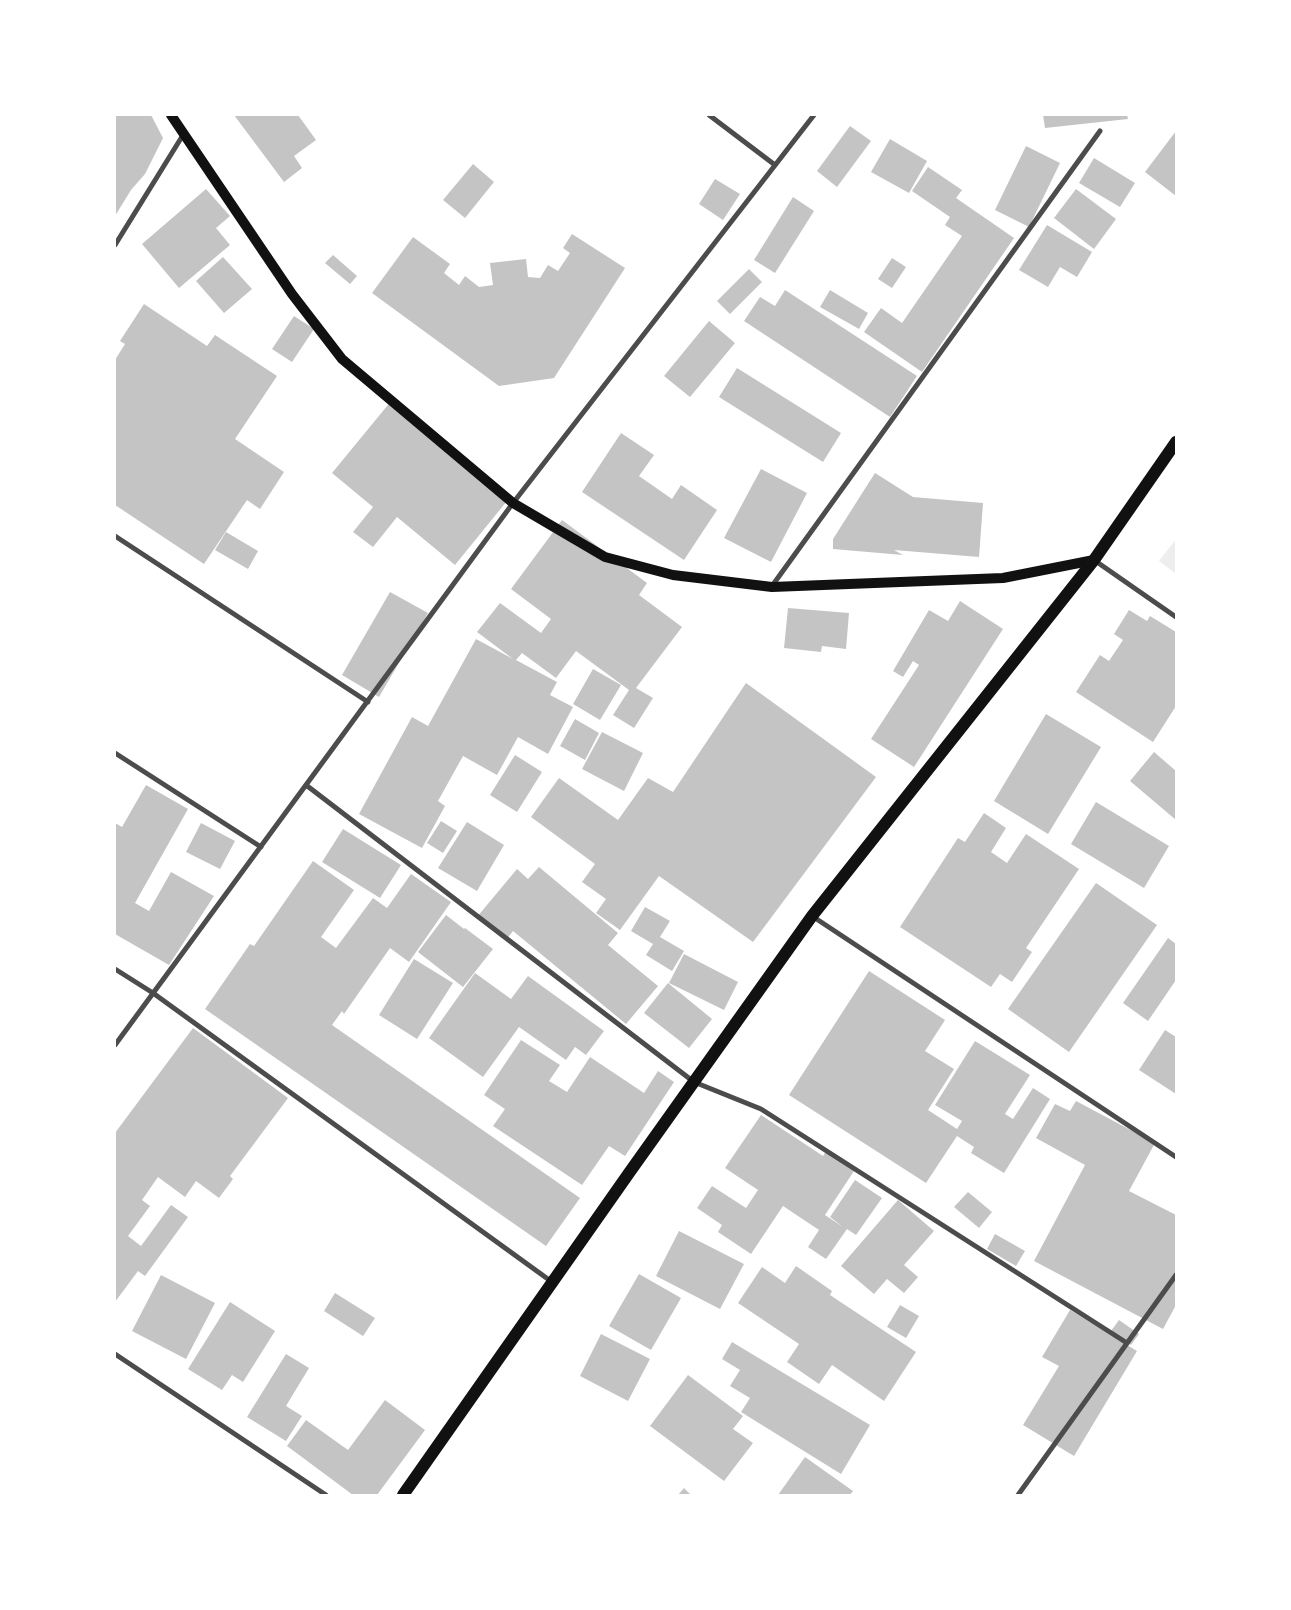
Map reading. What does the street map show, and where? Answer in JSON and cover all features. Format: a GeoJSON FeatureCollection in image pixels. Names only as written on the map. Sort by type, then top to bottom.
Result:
{"type":"FeatureCollection","features":[{"type":"Feature","properties":{"kind":"main road"},"geometry":{"type":"LineString","coordinates":[[171,115],[292,294],[342,359],[514,503],[606,557],[673,575],[772,587],[1003,578],[1094,560]]}},
{"type":"Feature","properties":{"kind":"main road"},"geometry":{"type":"LineString","coordinates":[[403,1495],[812,916],[1094,560],[1176,442]]}},
{"type":"Feature","properties":{"kind":"street"},"geometry":{"type":"LineString","coordinates":[[709,115],[775,165]]}},
{"type":"Feature","properties":{"kind":"street"},"geometry":{"type":"LineString","coordinates":[[115,1045],[514,503],[814,115]]}},
{"type":"Feature","properties":{"kind":"street"},"geometry":{"type":"LineString","coordinates":[[772,587],[1100,131]]}},
{"type":"Feature","properties":{"kind":"street"},"geometry":{"type":"LineString","coordinates":[[115,245],[184,134]]}},
{"type":"Feature","properties":{"kind":"street"},"geometry":{"type":"LineString","coordinates":[[115,536],[368,702]]}},
{"type":"Feature","properties":{"kind":"street"},"geometry":{"type":"LineString","coordinates":[[1094,560],[1176,617]]}},
{"type":"Feature","properties":{"kind":"street"},"geometry":{"type":"LineString","coordinates":[[115,753],[261,847]]}},
{"type":"Feature","properties":{"kind":"street"},"geometry":{"type":"LineString","coordinates":[[306,785],[694,1082],[761,1109],[1127,1343]]}},
{"type":"Feature","properties":{"kind":"street"},"geometry":{"type":"LineString","coordinates":[[812,916],[1176,1157]]}},
{"type":"Feature","properties":{"kind":"street"},"geometry":{"type":"LineString","coordinates":[[115,969],[153,993],[552,1282]]}},
{"type":"Feature","properties":{"kind":"street"},"geometry":{"type":"LineString","coordinates":[[1018,1495],[1176,1275]]}},
{"type":"Feature","properties":{"kind":"street"},"geometry":{"type":"LineString","coordinates":[[115,1354],[326,1495]]}},
{"type":"Feature","properties":{"kind":"shaded area"},"geometry":{"type":"Polygon","coordinates":[[[1176,539],[1176,574],[1159,561],[1176,539]]]}},
{"type":"Feature","properties":{"kind":"building"},"geometry":{"type":"Polygon","coordinates":[[[115,115],[151,115],[163,138],[145,174],[131,190],[115,216],[115,115]]]}},
{"type":"Feature","properties":{"kind":"building"},"geometry":{"type":"Polygon","coordinates":[[[234,115],[298,115],[316,140],[294,156],[302,168],[284,182],[234,115]]]}},
{"type":"Feature","properties":{"kind":"building"},"geometry":{"type":"Polygon","coordinates":[[[1043,115],[1127,115],[1128,119],[1045,128],[1043,115]]]}},
{"type":"Feature","properties":{"kind":"building"},"geometry":{"type":"Polygon","coordinates":[[[850,126],[871,141],[837,187],[817,171],[850,126]]]}},
{"type":"Feature","properties":{"kind":"building"},"geometry":{"type":"Polygon","coordinates":[[[1176,131],[1176,196],[1145,172],[1176,131]]]}},
{"type":"Feature","properties":{"kind":"building"},"geometry":{"type":"Polygon","coordinates":[[[890,139],[927,161],[909,193],[871,172],[890,139]]]}},
{"type":"Feature","properties":{"kind":"building"},"geometry":{"type":"Polygon","coordinates":[[[1026,146],[1060,163],[1029,227],[995,210],[1026,146]]]}},
{"type":"Feature","properties":{"kind":"building"},"geometry":{"type":"Polygon","coordinates":[[[1094,158],[1135,183],[1120,207],[1079,183],[1094,158]]]}},
{"type":"Feature","properties":{"kind":"building"},"geometry":{"type":"Polygon","coordinates":[[[473,164],[494,182],[465,218],[443,200],[473,164]]]}},
{"type":"Feature","properties":{"kind":"building"},"geometry":{"type":"Polygon","coordinates":[[[928,167],[962,190],[956,198],[1014,238],[922,372],[864,332],[881,308],[902,323],[962,236],[945,225],[950,217],[912,191],[928,167]]]}},
{"type":"Feature","properties":{"kind":"building"},"geometry":{"type":"Polygon","coordinates":[[[715,179],[740,194],[723,220],[699,204],[715,179]]]}},
{"type":"Feature","properties":{"kind":"building"},"geometry":{"type":"Polygon","coordinates":[[[206,189],[230,216],[216,228],[230,245],[179,288],[142,244],[206,189]]]}},
{"type":"Feature","properties":{"kind":"building"},"geometry":{"type":"Polygon","coordinates":[[[1076,189],[1116,219],[1094,249],[1054,218],[1076,189]]]}},
{"type":"Feature","properties":{"kind":"building"},"geometry":{"type":"Polygon","coordinates":[[[793,197],[814,211],[775,273],[754,260],[793,197]]]}},
{"type":"Feature","properties":{"kind":"building"},"geometry":{"type":"Polygon","coordinates":[[[1047,225],[1092,252],[1077,277],[1060,267],[1048,287],[1019,270],[1047,225]]]}},
{"type":"Feature","properties":{"kind":"building"},"geometry":{"type":"Polygon","coordinates":[[[572,234],[625,268],[554,378],[499,386],[372,293],[413,237],[450,264],[444,273],[459,285],[465,276],[479,287],[493,285],[490,263],[526,259],[528,277],[540,278],[548,265],[558,271],[570,253],[563,248],[572,234]]]}},
{"type":"Feature","properties":{"kind":"building"},"geometry":{"type":"Polygon","coordinates":[[[333,255],[357,276],[350,284],[325,263],[333,255]]]}},
{"type":"Feature","properties":{"kind":"building"},"geometry":{"type":"Polygon","coordinates":[[[223,257],[252,289],[224,313],[196,281],[223,257]]]}},
{"type":"Feature","properties":{"kind":"building"},"geometry":{"type":"Polygon","coordinates":[[[892,258],[906,267],[892,288],[878,279],[892,258]]]}},
{"type":"Feature","properties":{"kind":"building"},"geometry":{"type":"Polygon","coordinates":[[[749,269],[762,282],[730,314],[717,301],[749,269]]]}},
{"type":"Feature","properties":{"kind":"building"},"geometry":{"type":"Polygon","coordinates":[[[785,290],[917,376],[890,417],[744,321],[760,297],[775,306],[785,290]]]}},
{"type":"Feature","properties":{"kind":"building"},"geometry":{"type":"Polygon","coordinates":[[[830,290],[868,313],[859,329],[820,307],[830,290]]]}},
{"type":"Feature","properties":{"kind":"building"},"geometry":{"type":"Polygon","coordinates":[[[144,304],[207,346],[215,335],[277,376],[235,439],[284,472],[260,509],[247,500],[204,564],[115,505],[115,360],[125,344],[120,341],[144,304]]]}},
{"type":"Feature","properties":{"kind":"building"},"geometry":{"type":"Polygon","coordinates":[[[294,316],[314,329],[292,362],[272,349],[294,316]]]}},
{"type":"Feature","properties":{"kind":"building"},"geometry":{"type":"Polygon","coordinates":[[[709,321],[735,343],[690,397],[664,376],[709,321]]]}},
{"type":"Feature","properties":{"kind":"building"},"geometry":{"type":"Polygon","coordinates":[[[737,368],[841,433],[823,462],[719,397],[737,368]]]}},
{"type":"Feature","properties":{"kind":"building"},"geometry":{"type":"Polygon","coordinates":[[[392,400],[511,496],[455,565],[397,517],[373,547],[353,532],[373,507],[332,473],[392,400]]]}},
{"type":"Feature","properties":{"kind":"building"},"geometry":{"type":"Polygon","coordinates":[[[621,433],[654,455],[639,476],[672,499],[681,485],[717,510],[684,560],[582,492],[621,433]]]}},
{"type":"Feature","properties":{"kind":"building"},"geometry":{"type":"Polygon","coordinates":[[[761,469],[807,493],[771,562],[724,538],[761,469]]]}},
{"type":"Feature","properties":{"kind":"building"},"geometry":{"type":"Polygon","coordinates":[[[875,473],[913,497],[983,503],[979,557],[894,550],[903,555],[833,549],[833,539],[875,473]]]}},
{"type":"Feature","properties":{"kind":"building"},"geometry":{"type":"Polygon","coordinates":[[[562,520],[647,583],[639,595],[682,627],[636,688],[653,698],[634,728],[613,715],[629,690],[576,651],[556,678],[522,653],[516,660],[557,682],[550,695],[573,707],[548,754],[518,737],[497,775],[463,756],[438,801],[445,806],[422,848],[359,814],[412,717],[428,726],[476,639],[513,659],[477,632],[500,603],[541,633],[551,619],[511,589],[562,520]]]}},
{"type":"Feature","properties":{"kind":"building"},"geometry":{"type":"Polygon","coordinates":[[[226,532],[258,551],[248,569],[215,550],[226,532]]]}},
{"type":"Feature","properties":{"kind":"building"},"geometry":{"type":"Polygon","coordinates":[[[390,592],[428,613],[379,697],[342,675],[390,592]]]}},
{"type":"Feature","properties":{"kind":"building"},"geometry":{"type":"Polygon","coordinates":[[[960,601],[1003,629],[914,767],[871,739],[919,665],[913,661],[903,677],[893,671],[929,610],[948,621],[960,601]]]}},
{"type":"Feature","properties":{"kind":"building"},"geometry":{"type":"Polygon","coordinates":[[[788,608],[849,613],[846,649],[822,646],[821,652],[784,648],[788,608]]]}},
{"type":"Feature","properties":{"kind":"building"},"geometry":{"type":"Polygon","coordinates":[[[1129,610],[1147,621],[1150,616],[1176,632],[1176,706],[1153,742],[1076,692],[1100,655],[1109,661],[1123,640],[1114,634],[1129,610]]]}},
{"type":"Feature","properties":{"kind":"building"},"geometry":{"type":"Polygon","coordinates":[[[593,669],[621,685],[600,720],[573,704],[593,669]]]}},
{"type":"Feature","properties":{"kind":"building"},"geometry":{"type":"Polygon","coordinates":[[[746,683],[876,777],[753,942],[659,876],[620,930],[596,913],[606,899],[582,882],[595,864],[531,817],[559,778],[618,820],[648,778],[673,792],[746,683]]]}},
{"type":"Feature","properties":{"kind":"building"},"geometry":{"type":"Polygon","coordinates":[[[1046,714],[1101,747],[1048,834],[994,801],[1046,714]]]}},
{"type":"Feature","properties":{"kind":"building"},"geometry":{"type":"Polygon","coordinates":[[[575,719],[599,733],[585,760],[560,746],[575,719]]]}},
{"type":"Feature","properties":{"kind":"building"},"geometry":{"type":"Polygon","coordinates":[[[602,732],[643,753],[624,791],[582,769],[602,732]]]}},
{"type":"Feature","properties":{"kind":"building"},"geometry":{"type":"Polygon","coordinates":[[[1154,752],[1176,771],[1176,820],[1130,781],[1154,752]]]}},
{"type":"Feature","properties":{"kind":"building"},"geometry":{"type":"Polygon","coordinates":[[[515,755],[542,772],[517,812],[490,795],[515,755]]]}},
{"type":"Feature","properties":{"kind":"building"},"geometry":{"type":"Polygon","coordinates":[[[146,785],[188,809],[135,903],[149,911],[171,872],[214,896],[169,965],[115,934],[115,823],[122,827],[146,785]]]}},
{"type":"Feature","properties":{"kind":"building"},"geometry":{"type":"Polygon","coordinates":[[[1096,802],[1169,846],[1144,888],[1071,844],[1096,802]]]}},
{"type":"Feature","properties":{"kind":"building"},"geometry":{"type":"Polygon","coordinates":[[[984,813],[1006,828],[991,852],[1007,863],[1026,834],[1079,869],[1026,948],[1032,952],[1012,982],[1000,974],[991,987],[900,927],[958,838],[965,842],[984,813]]]}},
{"type":"Feature","properties":{"kind":"building"},"geometry":{"type":"Polygon","coordinates":[[[441,821],[457,831],[443,853],[427,843],[441,821]]]}},
{"type":"Feature","properties":{"kind":"building"},"geometry":{"type":"Polygon","coordinates":[[[467,822],[504,845],[477,891],[438,868],[467,822]]]}},
{"type":"Feature","properties":{"kind":"building"},"geometry":{"type":"Polygon","coordinates":[[[201,823],[235,841],[220,869],[186,852],[201,823]]]}},
{"type":"Feature","properties":{"kind":"building"},"geometry":{"type":"Polygon","coordinates":[[[343,829],[401,865],[380,898],[322,862],[343,829]]]}},
{"type":"Feature","properties":{"kind":"building"},"geometry":{"type":"Polygon","coordinates":[[[313,861],[354,890],[321,937],[336,948],[373,898],[387,908],[411,874],[451,902],[409,962],[390,948],[344,1014],[342,1011],[332,1025],[580,1198],[546,1246],[205,1009],[250,944],[254,946],[313,861]]]}},
{"type":"Feature","properties":{"kind":"building"},"geometry":{"type":"Polygon","coordinates":[[[539,867],[618,933],[608,945],[658,986],[626,1024],[513,931],[506,940],[477,917],[517,869],[528,879],[539,867]]]}},
{"type":"Feature","properties":{"kind":"building"},"geometry":{"type":"Polygon","coordinates":[[[1096,883],[1157,925],[1069,1052],[1008,1009],[1096,883]]]}},
{"type":"Feature","properties":{"kind":"building"},"geometry":{"type":"Polygon","coordinates":[[[645,907],[670,921],[660,937],[684,951],[672,971],[646,955],[653,944],[631,931],[645,907]]]}},
{"type":"Feature","properties":{"kind":"building"},"geometry":{"type":"Polygon","coordinates":[[[446,915],[493,949],[463,987],[418,952],[446,915]]]}},
{"type":"Feature","properties":{"kind":"building"},"geometry":{"type":"Polygon","coordinates":[[[1168,938],[1176,944],[1176,980],[1148,1021],[1123,1003],[1168,938]]]}},
{"type":"Feature","properties":{"kind":"building"},"geometry":{"type":"Polygon","coordinates":[[[684,954],[738,982],[724,1010],[669,983],[684,954]]]}},
{"type":"Feature","properties":{"kind":"building"},"geometry":{"type":"Polygon","coordinates":[[[414,959],[453,983],[417,1039],[379,1015],[414,959]]]}},
{"type":"Feature","properties":{"kind":"building"},"geometry":{"type":"Polygon","coordinates":[[[869,971],[945,1020],[925,1051],[954,1069],[928,1110],[957,1129],[962,1121],[935,1105],[975,1041],[1030,1075],[1005,1114],[1013,1119],[1033,1088],[1050,1099],[1004,1173],[971,1153],[974,1147],[957,1136],[926,1183],[789,1095],[869,971]]]}},
{"type":"Feature","properties":{"kind":"building"},"geometry":{"type":"Polygon","coordinates":[[[475,973],[511,999],[528,976],[604,1031],[586,1055],[575,1047],[566,1060],[519,1027],[483,1077],[429,1038],[475,973]]]}},
{"type":"Feature","properties":{"kind":"building"},"geometry":{"type":"Polygon","coordinates":[[[668,983],[712,1019],[689,1048],[644,1013],[668,983]]]}},
{"type":"Feature","properties":{"kind":"building"},"geometry":{"type":"Polygon","coordinates":[[[193,1028],[288,1098],[230,1176],[233,1179],[219,1198],[196,1181],[185,1197],[158,1177],[142,1200],[150,1206],[128,1236],[141,1246],[171,1205],[188,1217],[145,1276],[138,1271],[115,1302],[115,1133],[193,1028]]]}},
{"type":"Feature","properties":{"kind":"building"},"geometry":{"type":"Polygon","coordinates":[[[1165,1030],[1176,1037],[1176,1094],[1139,1070],[1165,1030]]]}},
{"type":"Feature","properties":{"kind":"building"},"geometry":{"type":"Polygon","coordinates":[[[521,1040],[560,1065],[549,1081],[567,1092],[590,1057],[644,1093],[658,1071],[674,1082],[625,1156],[609,1146],[582,1185],[493,1126],[505,1109],[484,1095],[521,1040]]]}},
{"type":"Feature","properties":{"kind":"building"},"geometry":{"type":"Polygon","coordinates":[[[1076,1101],[1155,1143],[1129,1191],[1176,1215],[1176,1305],[1163,1329],[1034,1261],[1085,1165],[1036,1138],[1055,1104],[1070,1111],[1076,1101]]]}},
{"type":"Feature","properties":{"kind":"building"},"geometry":{"type":"Polygon","coordinates":[[[761,1115],[823,1156],[826,1151],[854,1171],[825,1215],[843,1227],[830,1217],[855,1180],[882,1198],[856,1235],[847,1229],[826,1259],[808,1247],[819,1230],[783,1206],[751,1254],[718,1232],[722,1225],[697,1208],[712,1186],[746,1208],[758,1190],[725,1168],[761,1115]]]}},
{"type":"Feature","properties":{"kind":"building"},"geometry":{"type":"Polygon","coordinates":[[[968,1192],[992,1212],[979,1228],[954,1207],[968,1192]]]}},
{"type":"Feature","properties":{"kind":"building"},"geometry":{"type":"Polygon","coordinates":[[[898,1200],[934,1231],[904,1265],[918,1277],[904,1293],[887,1279],[874,1294],[841,1266],[898,1200]]]}},
{"type":"Feature","properties":{"kind":"building"},"geometry":{"type":"Polygon","coordinates":[[[679,1231],[744,1264],[720,1309],[656,1276],[679,1231]]]}},
{"type":"Feature","properties":{"kind":"building"},"geometry":{"type":"Polygon","coordinates":[[[995,1234],[1025,1251],[1016,1266],[987,1249],[995,1234]]]}},
{"type":"Feature","properties":{"kind":"building"},"geometry":{"type":"Polygon","coordinates":[[[796,1266],[832,1291],[830,1295],[916,1352],[884,1401],[832,1365],[819,1384],[787,1362],[799,1344],[738,1303],[762,1267],[785,1283],[796,1266]]]}},
{"type":"Feature","properties":{"kind":"building"},"geometry":{"type":"Polygon","coordinates":[[[639,1274],[681,1298],[651,1350],[609,1326],[639,1274]]]}},
{"type":"Feature","properties":{"kind":"building"},"geometry":{"type":"Polygon","coordinates":[[[161,1275],[215,1303],[186,1359],[132,1331],[161,1275]]]}},
{"type":"Feature","properties":{"kind":"building"},"geometry":{"type":"Polygon","coordinates":[[[335,1293],[375,1318],[363,1336],[324,1311],[335,1293]]]}},
{"type":"Feature","properties":{"kind":"building"},"geometry":{"type":"Polygon","coordinates":[[[230,1302],[275,1331],[243,1382],[232,1375],[222,1390],[188,1369],[230,1302]]]}},
{"type":"Feature","properties":{"kind":"building"},"geometry":{"type":"Polygon","coordinates":[[[900,1305],[919,1316],[906,1338],[887,1327],[900,1305]]]}},
{"type":"Feature","properties":{"kind":"building"},"geometry":{"type":"Polygon","coordinates":[[[1070,1310],[1137,1351],[1074,1456],[1023,1425],[1059,1366],[1042,1357],[1070,1310]]]}},
{"type":"Feature","properties":{"kind":"building"},"geometry":{"type":"Polygon","coordinates":[[[1119,1320],[1139,1334],[1131,1345],[1111,1331],[1119,1320]]]}},
{"type":"Feature","properties":{"kind":"building"},"geometry":{"type":"Polygon","coordinates":[[[601,1334],[650,1359],[628,1401],[580,1376],[601,1334]]]}},
{"type":"Feature","properties":{"kind":"building"},"geometry":{"type":"Polygon","coordinates":[[[732,1342],[870,1425],[841,1474],[741,1412],[750,1398],[730,1386],[740,1370],[722,1359],[732,1342]]]}},
{"type":"Feature","properties":{"kind":"building"},"geometry":{"type":"Polygon","coordinates":[[[286,1354],[309,1368],[286,1406],[302,1416],[286,1441],[247,1417],[286,1354]]]}},
{"type":"Feature","properties":{"kind":"building"},"geometry":{"type":"Polygon","coordinates":[[[688,1375],[743,1416],[733,1429],[753,1443],[724,1481],[650,1426],[688,1375]]]}},
{"type":"Feature","properties":{"kind":"building"},"geometry":{"type":"Polygon","coordinates":[[[385,1400],[425,1430],[377,1495],[353,1495],[287,1446],[306,1420],[348,1450],[385,1400]]]}},
{"type":"Feature","properties":{"kind":"building"},"geometry":{"type":"Polygon","coordinates":[[[805,1457],[853,1491],[850,1495],[778,1495],[805,1457]]]}},
{"type":"Feature","properties":{"kind":"building"},"geometry":{"type":"Polygon","coordinates":[[[684,1488],[691,1495],[678,1495],[684,1488]]]}}]}
